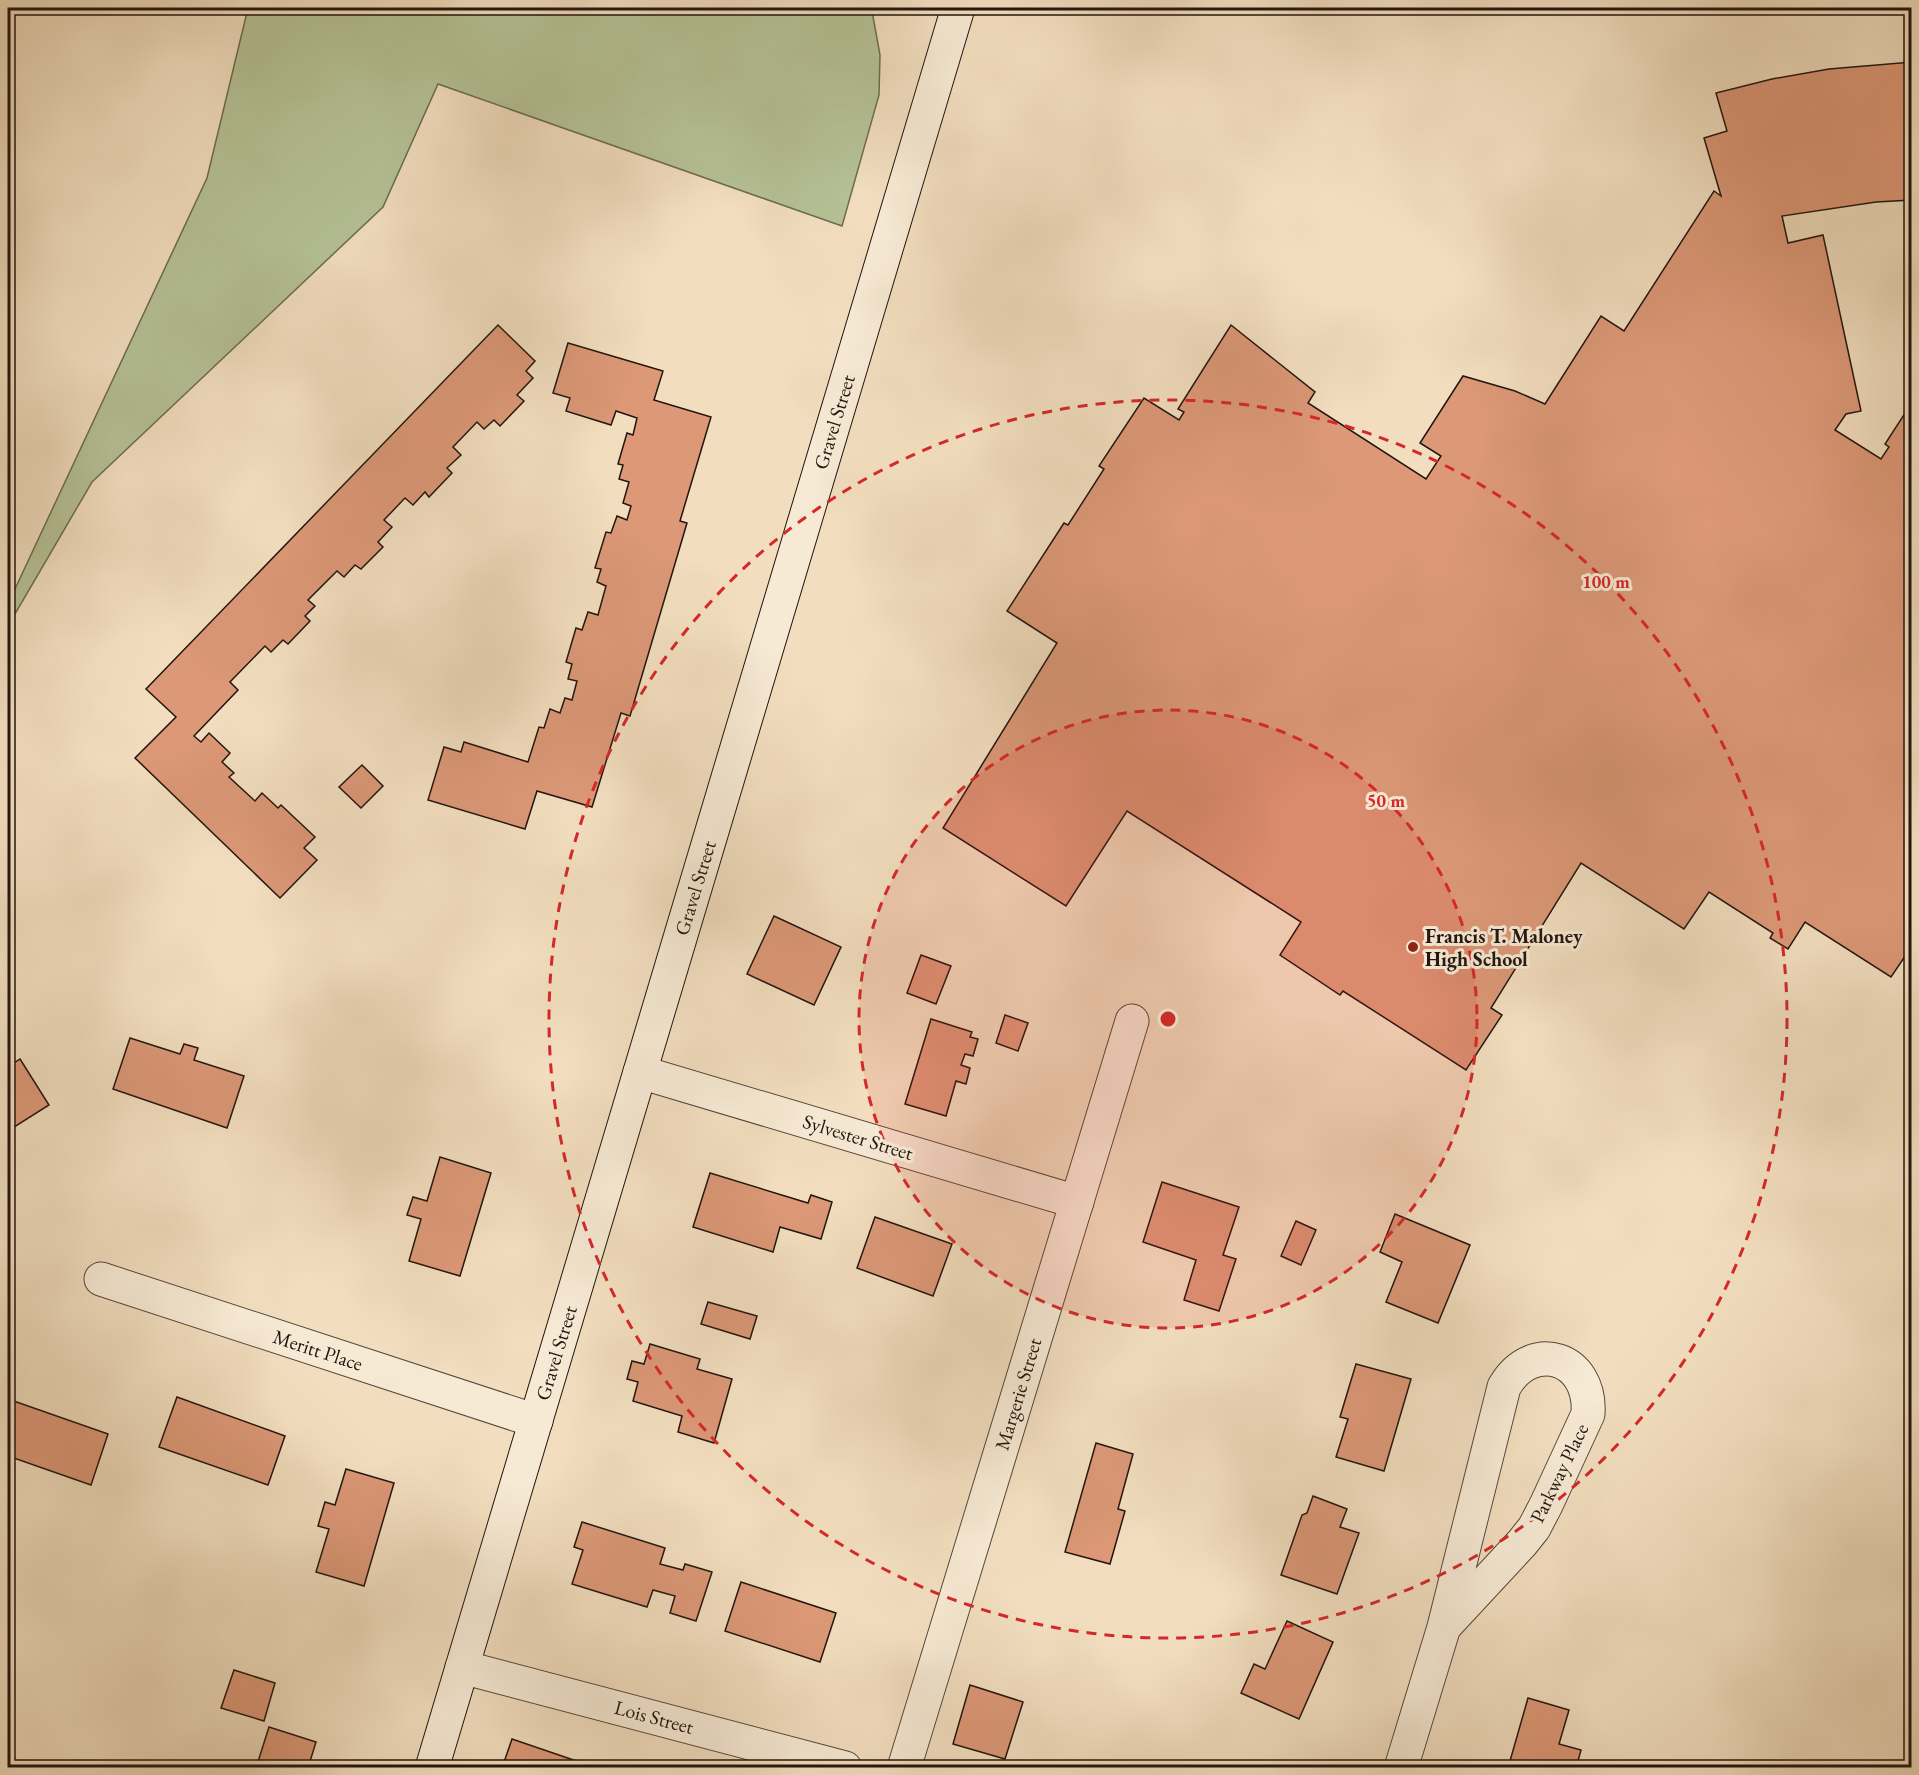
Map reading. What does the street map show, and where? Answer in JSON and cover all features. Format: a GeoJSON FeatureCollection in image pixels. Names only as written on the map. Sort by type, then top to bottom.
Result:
{"type":"FeatureCollection","features":[{"type":"Feature","properties":{"kind":"street","name":"Gravel Street"},"geometry":{"type":"LineString","coordinates":[[432,1767],[958,8]]}},
{"type":"Feature","properties":{"kind":"street","name":"Margerie Street"},"geometry":{"type":"LineString","coordinates":[[904,1767],[1132,1021]]}},
{"type":"Feature","properties":{"kind":"street","name":"Sylvester Street"},"geometry":{"type":"LineString","coordinates":[[640,1072],[1077,1202]]}},
{"type":"Feature","properties":{"kind":"street","name":"Meritt Place"},"geometry":{"type":"LineString","coordinates":[[101,1279],[536,1421]]}},
{"type":"Feature","properties":{"kind":"street","name":"Parkway Place"},"geometry":{"type":"LineString","coordinates":[[1401,1767],[1444,1627],[1504,1387],[1511,1375],[1522,1365],[1536,1359],[1551,1359],[1565,1364],[1577,1372],[1585,1385],[1589,1399],[1588,1414],[1546,1505],[1522,1543],[1444,1627]]}},
{"type":"Feature","properties":{"kind":"street","name":"Lois Street"},"geometry":{"type":"LineString","coordinates":[[462,1667],[845,1767]]}},
{"type":"Feature","properties":{"kind":"green space"},"geometry":{"type":"Polygon","coordinates":[[[248,8],[868,8],[872,11],[880,55],[879,95],[842,226],[438,84],[383,207],[92,482],[8,626],[8,604],[207,178],[248,8]]]}},
{"type":"Feature","properties":{"kind":"building"},"geometry":{"type":"Polygon","coordinates":[[[1912,62],[1912,200],[1876,202],[1782,216],[1788,243],[1823,235],[1861,411],[1846,414],[1835,430],[1881,459],[1889,447],[1885,444],[1909,407],[1912,409],[1912,946],[1891,977],[1805,922],[1788,949],[1770,938],[1773,933],[1709,892],[1684,929],[1581,863],[1491,1008],[1502,1015],[1466,1070],[1343,991],[1340,995],[1280,955],[1301,922],[1127,811],[1066,906],[943,828],[1057,643],[1007,611],[1064,523],[1068,525],[1104,469],[1099,466],[1144,398],[1179,420],[1184,412],[1178,409],[1231,325],[1315,392],[1308,403],[1426,479],[1441,456],[1420,443],[1463,376],[1515,391],[1545,404],[1601,316],[1624,331],[1714,191],[1721,196],[1704,138],[1727,131],[1716,93],[1772,79],[1829,69],[1912,62]]]}},
{"type":"Feature","properties":{"kind":"building"},"geometry":{"type":"Polygon","coordinates":[[[498,325],[535,361],[526,371],[533,378],[517,395],[524,401],[500,426],[494,420],[484,429],[477,422],[453,447],[461,455],[447,468],[452,473],[429,497],[425,492],[413,505],[405,498],[384,520],[392,527],[378,542],[383,547],[361,569],[355,565],[344,577],[337,571],[308,600],[315,606],[305,616],[310,621],[288,644],[283,640],[271,652],[265,646],[230,682],[238,690],[194,736],[201,742],[209,733],[230,753],[222,762],[234,773],[229,777],[255,801],[262,793],[278,808],[281,805],[315,837],[304,848],[317,860],[280,898],[135,758],[176,717],[146,689],[498,325]]]}},
{"type":"Feature","properties":{"kind":"building"},"geometry":{"type":"Polygon","coordinates":[[[568,343],[663,371],[654,400],[711,417],[680,521],[687,523],[630,716],[621,713],[592,807],[537,791],[525,829],[428,800],[444,747],[461,752],[464,742],[528,762],[539,727],[544,728],[550,709],[560,713],[565,698],[572,700],[577,681],[568,679],[572,664],[566,662],[576,628],[582,630],[588,612],[598,615],[606,586],[597,582],[601,569],[595,568],[606,532],[611,533],[617,516],[627,520],[631,506],[623,503],[629,482],[619,479],[623,465],[618,464],[627,433],[633,435],[637,418],[616,411],[611,425],[566,411],[570,398],[553,393],[568,343]]]}},
{"type":"Feature","properties":{"kind":"building"},"geometry":{"type":"Polygon","coordinates":[[[362,765],[383,786],[361,808],[339,787],[362,765]]]}},
{"type":"Feature","properties":{"kind":"building"},"geometry":{"type":"Polygon","coordinates":[[[774,916],[841,947],[814,1005],[747,974],[774,916]]]}},
{"type":"Feature","properties":{"kind":"building"},"geometry":{"type":"Polygon","coordinates":[[[921,955],[951,966],[936,1004],[907,993],[921,955]]]}},
{"type":"Feature","properties":{"kind":"building"},"geometry":{"type":"Polygon","coordinates":[[[1005,1015],[1028,1023],[1018,1051],[996,1043],[1005,1015]]]}},
{"type":"Feature","properties":{"kind":"building"},"geometry":{"type":"Polygon","coordinates":[[[931,1019],[972,1032],[970,1037],[978,1039],[973,1056],[965,1054],[961,1065],[970,1068],[966,1084],[956,1081],[946,1116],[905,1104],[931,1019]]]}},
{"type":"Feature","properties":{"kind":"building"},"geometry":{"type":"Polygon","coordinates":[[[130,1038],[180,1054],[184,1044],[198,1048],[194,1060],[244,1076],[227,1128],[113,1089],[130,1038]]]}},
{"type":"Feature","properties":{"kind":"building"},"geometry":{"type":"Polygon","coordinates":[[[20,1059],[49,1105],[8,1131],[8,1067],[20,1059]]]}},
{"type":"Feature","properties":{"kind":"building"},"geometry":{"type":"Polygon","coordinates":[[[440,1157],[491,1173],[460,1276],[409,1261],[421,1219],[407,1215],[413,1197],[427,1201],[440,1157]]]}},
{"type":"Feature","properties":{"kind":"building"},"geometry":{"type":"Polygon","coordinates":[[[710,1173],[808,1203],[811,1195],[832,1202],[821,1239],[780,1227],[773,1252],[693,1227],[710,1173]]]}},
{"type":"Feature","properties":{"kind":"building"},"geometry":{"type":"Polygon","coordinates":[[[1162,1182],[1239,1207],[1223,1255],[1236,1259],[1219,1311],[1184,1300],[1196,1260],[1143,1242],[1162,1182]]]}},
{"type":"Feature","properties":{"kind":"building"},"geometry":{"type":"Polygon","coordinates":[[[1395,1214],[1470,1245],[1438,1323],[1386,1302],[1402,1262],[1380,1252],[1395,1214]]]}},
{"type":"Feature","properties":{"kind":"building"},"geometry":{"type":"Polygon","coordinates":[[[875,1217],[952,1244],[933,1296],[857,1268],[875,1217]]]}},
{"type":"Feature","properties":{"kind":"building"},"geometry":{"type":"Polygon","coordinates":[[[1296,1221],[1316,1230],[1301,1265],[1281,1256],[1296,1221]]]}},
{"type":"Feature","properties":{"kind":"building"},"geometry":{"type":"Polygon","coordinates":[[[708,1302],[757,1316],[750,1339],[701,1324],[708,1302]]]}},
{"type":"Feature","properties":{"kind":"building"},"geometry":{"type":"Polygon","coordinates":[[[650,1344],[700,1359],[697,1369],[732,1379],[714,1443],[678,1432],[682,1416],[633,1401],[638,1382],[627,1379],[632,1361],[644,1364],[650,1344]]]}},
{"type":"Feature","properties":{"kind":"building"},"geometry":{"type":"Polygon","coordinates":[[[1356,1364],[1411,1379],[1384,1471],[1336,1457],[1348,1419],[1340,1417],[1356,1364]]]}},
{"type":"Feature","properties":{"kind":"building"},"geometry":{"type":"Polygon","coordinates":[[[177,1397],[285,1436],[268,1485],[159,1447],[177,1397]]]}},
{"type":"Feature","properties":{"kind":"building"},"geometry":{"type":"Polygon","coordinates":[[[8,1399],[108,1434],[91,1485],[8,1456],[8,1399]]]}},
{"type":"Feature","properties":{"kind":"building"},"geometry":{"type":"Polygon","coordinates":[[[1096,1443],[1133,1454],[1118,1509],[1125,1511],[1110,1564],[1065,1552],[1096,1443]]]}},
{"type":"Feature","properties":{"kind":"building"},"geometry":{"type":"Polygon","coordinates":[[[346,1469],[394,1483],[364,1586],[316,1572],[329,1529],[318,1526],[325,1502],[335,1505],[346,1469]]]}},
{"type":"Feature","properties":{"kind":"building"},"geometry":{"type":"Polygon","coordinates":[[[1313,1496],[1347,1509],[1340,1527],[1359,1533],[1337,1594],[1281,1575],[1302,1515],[1307,1513],[1313,1496]]]}},
{"type":"Feature","properties":{"kind":"building"},"geometry":{"type":"Polygon","coordinates":[[[582,1522],[665,1548],[660,1564],[683,1570],[685,1564],[712,1572],[696,1621],[670,1613],[675,1596],[653,1590],[647,1607],[572,1584],[583,1550],[574,1547],[582,1522]]]}},
{"type":"Feature","properties":{"kind":"building"},"geometry":{"type":"Polygon","coordinates":[[[741,1582],[836,1613],[820,1662],[725,1631],[741,1582]]]}},
{"type":"Feature","properties":{"kind":"building"},"geometry":{"type":"Polygon","coordinates":[[[1287,1621],[1333,1642],[1299,1719],[1241,1693],[1254,1664],[1265,1669],[1287,1621]]]}},
{"type":"Feature","properties":{"kind":"building"},"geometry":{"type":"Polygon","coordinates":[[[234,1670],[275,1683],[264,1721],[221,1708],[234,1670]]]}},
{"type":"Feature","properties":{"kind":"building"},"geometry":{"type":"Polygon","coordinates":[[[970,1685],[1023,1702],[1005,1759],[953,1744],[970,1685]]]}},
{"type":"Feature","properties":{"kind":"building"},"geometry":{"type":"Polygon","coordinates":[[[1528,1698],[1569,1710],[1559,1744],[1581,1750],[1576,1768],[1535,1768],[1510,1761],[1528,1698]]]}},
{"type":"Feature","properties":{"kind":"building"},"geometry":{"type":"Polygon","coordinates":[[[269,1727],[316,1742],[308,1768],[256,1768],[269,1727]]]}},
{"type":"Feature","properties":{"kind":"building"},"geometry":{"type":"Polygon","coordinates":[[[512,1739],[597,1768],[502,1768],[512,1739]]]}},
{"type":"Feature","properties":{"kind":"place","name":"Francis T. Maloney High School"},"geometry":{"type":"Point","coordinates":[1413,947]}}]}
